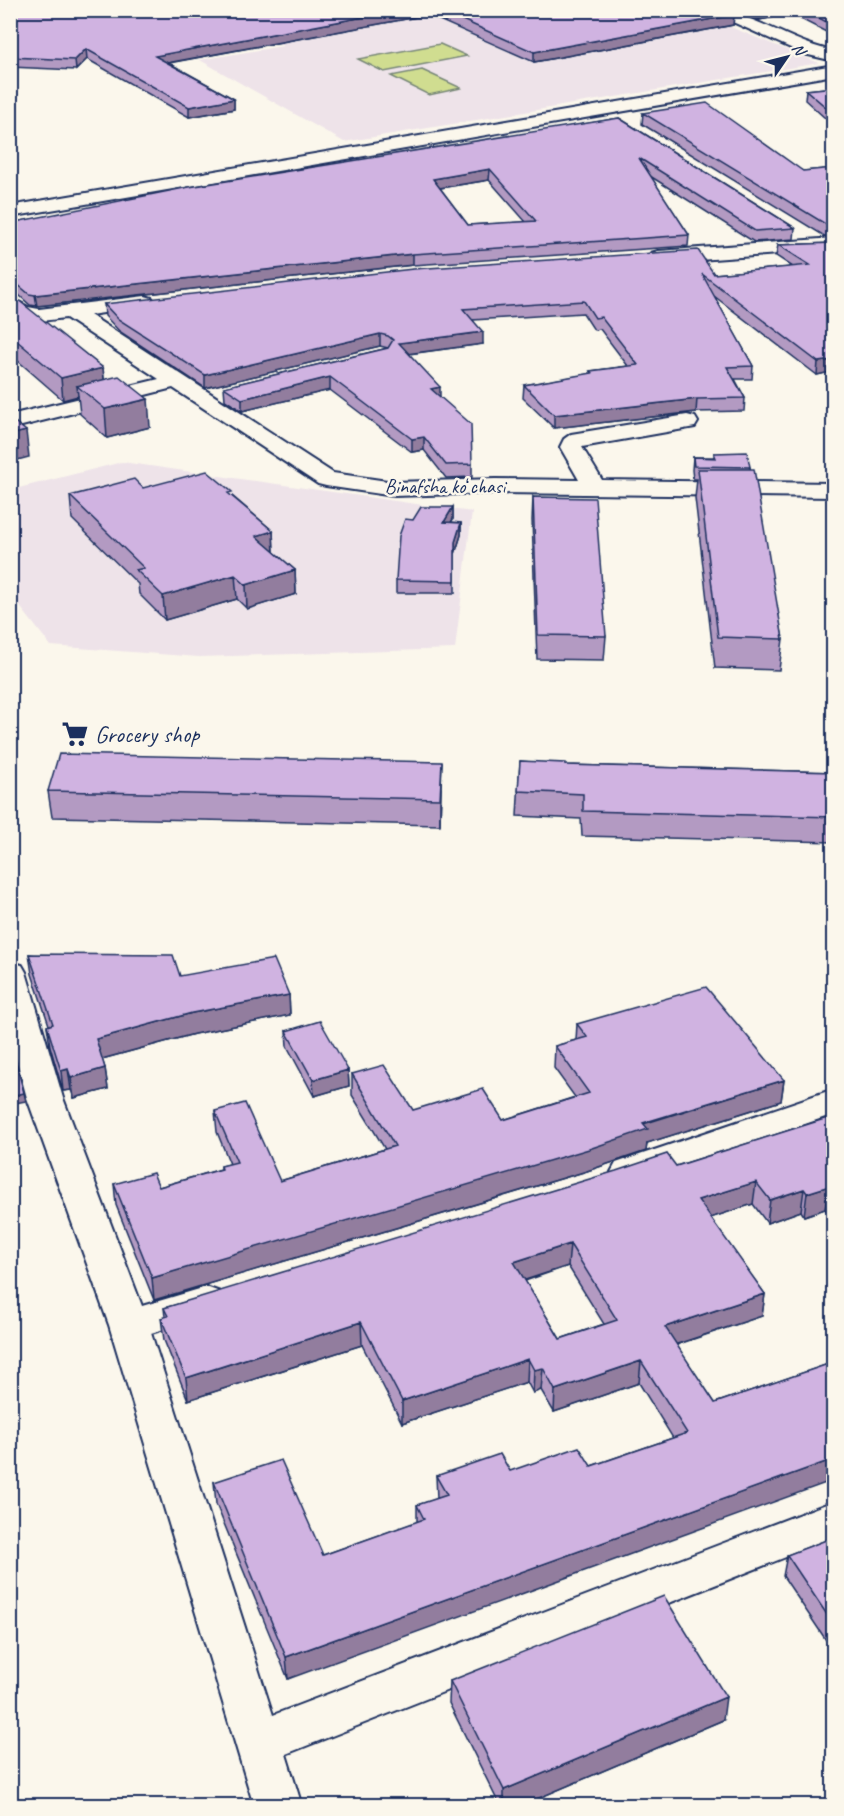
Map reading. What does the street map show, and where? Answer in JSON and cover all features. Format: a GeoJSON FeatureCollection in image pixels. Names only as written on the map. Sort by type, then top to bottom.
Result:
{"type":"FeatureCollection","features":[{"type":"Feature","properties":{"kind":"street"},"geometry":{"type":"LineString","coordinates":[[713,10],[809,51],[834,56]]}},
{"type":"Feature","properties":{"kind":"street"},"geometry":{"type":"LineString","coordinates":[[814,36],[834,46]]}},
{"type":"Feature","properties":{"kind":"street"},"geometry":{"type":"LineString","coordinates":[[10,213],[834,70]]}},
{"type":"Feature","properties":{"kind":"street"},"geometry":{"type":"LineString","coordinates":[[606,110],[625,122]]}},
{"type":"Feature","properties":{"kind":"street"},"geometry":{"type":"LineString","coordinates":[[791,226],[829,247]]}},
{"type":"Feature","properties":{"kind":"street"},"geometry":{"type":"LineString","coordinates":[[636,258],[829,247]]}},
{"type":"Feature","properties":{"kind":"street"},"geometry":{"type":"LineString","coordinates":[[10,303],[29,314],[167,299]]}},
{"type":"Feature","properties":{"kind":"street","name":"Binafsha koʻchasi"},"geometry":{"type":"LineString","coordinates":[[70,311],[326,479],[394,489],[594,486],[834,490]]}},
{"type":"Feature","properties":{"kind":"street"},"geometry":{"type":"LineString","coordinates":[[10,422],[177,381]]}},
{"type":"Feature","properties":{"kind":"street"},"geometry":{"type":"LineString","coordinates":[[201,397],[223,391]]}},
{"type":"Feature","properties":{"kind":"street"},"geometry":{"type":"LineString","coordinates":[[594,486],[571,447],[572,444],[579,440],[687,422]]}},
{"type":"Feature","properties":{"kind":"street"},"geometry":{"type":"LineString","coordinates":[[10,972],[45,1098],[129,1326],[278,1806]]}},
{"type":"Feature","properties":{"kind":"street"},"geometry":{"type":"LineString","coordinates":[[601,1182],[834,1101]]}},
{"type":"Feature","properties":{"kind":"street"},"geometry":{"type":"LineString","coordinates":[[129,1326],[242,1291]]}},
{"type":"Feature","properties":{"kind":"street"},"geometry":{"type":"LineString","coordinates":[[259,1742],[834,1519]]}},
{"type":"Feature","properties":{"kind":"shaded area"},"geometry":{"type":"Polygon","coordinates":[[[689,10],[819,63],[344,142],[200,60],[283,46],[251,28],[356,11],[689,10]]]}},
{"type":"Feature","properties":{"kind":"shaded area"},"geometry":{"type":"Polygon","coordinates":[[[122,462],[472,512],[455,649],[199,657],[51,646],[11,595],[11,490],[122,462]]]}},
{"type":"Feature","properties":{"kind":"green space"},"geometry":{"type":"Polygon","coordinates":[[[440,44],[467,56],[384,72],[358,59],[440,44]]]}},
{"type":"Feature","properties":{"kind":"green space"},"geometry":{"type":"Polygon","coordinates":[[[422,70],[461,88],[429,95],[391,76],[422,70]]]}},
{"type":"Feature","properties":{"kind":"building"},"geometry":{"type":"Polygon","coordinates":[[[10,10],[401,10],[155,56],[234,99],[189,107],[86,49],[75,60],[10,57],[10,10]]]}},
{"type":"Feature","properties":{"kind":"building"},"geometry":{"type":"Polygon","coordinates":[[[440,10],[723,10],[734,15],[534,52],[440,10]]]}},
{"type":"Feature","properties":{"kind":"building"},"geometry":{"type":"Polygon","coordinates":[[[804,10],[834,10],[834,26],[804,10]]]}},
{"type":"Feature","properties":{"kind":"building"},"geometry":{"type":"Polygon","coordinates":[[[834,87],[834,114],[806,90],[834,87]]]}},
{"type":"Feature","properties":{"kind":"building"},"geometry":{"type":"Polygon","coordinates":[[[707,103],[803,171],[834,168],[834,225],[827,225],[643,113],[707,103]]]}},
{"type":"Feature","properties":{"kind":"building"},"geometry":{"type":"Polygon","coordinates":[[[619,118],[795,228],[755,231],[639,158],[689,235],[413,254],[35,295],[29,294],[10,278],[10,223],[189,187],[619,118]],[[490,169],[433,179],[468,225],[536,221],[490,169]]]}},
{"type":"Feature","properties":{"kind":"building"},"geometry":{"type":"Polygon","coordinates":[[[834,243],[834,361],[818,362],[702,274],[753,366],[727,367],[745,398],[697,399],[554,415],[524,385],[592,373],[590,371],[638,365],[601,317],[595,318],[584,301],[463,309],[483,332],[399,343],[440,387],[431,389],[471,424],[472,464],[446,465],[424,437],[412,439],[330,377],[242,399],[224,387],[388,348],[393,340],[388,336],[380,334],[205,375],[118,319],[104,304],[413,269],[698,250],[714,274],[810,265],[778,245],[834,243]]]}},
{"type":"Feature","properties":{"kind":"building"},"geometry":{"type":"Polygon","coordinates":[[[17,299],[103,368],[61,378],[10,335],[10,300],[17,299]]]}},
{"type":"Feature","properties":{"kind":"building"},"geometry":{"type":"Polygon","coordinates":[[[119,376],[148,399],[105,409],[77,386],[119,376]]]}},
{"type":"Feature","properties":{"kind":"building"},"geometry":{"type":"Polygon","coordinates":[[[10,418],[26,431],[10,435],[10,418]]]}},
{"type":"Feature","properties":{"kind":"building"},"geometry":{"type":"Polygon","coordinates":[[[747,452],[750,467],[694,466],[693,457],[716,458],[714,453],[747,452]]]}},
{"type":"Feature","properties":{"kind":"building"},"geometry":{"type":"Polygon","coordinates":[[[698,469],[754,469],[783,639],[718,637],[698,469]]]}},
{"type":"Feature","properties":{"kind":"building"},"geometry":{"type":"Polygon","coordinates":[[[207,471],[232,492],[228,493],[273,531],[256,536],[295,570],[246,585],[235,575],[163,596],[136,570],[144,568],[70,496],[134,479],[143,488],[207,471]]]}},
{"type":"Feature","properties":{"kind":"building"},"geometry":{"type":"Polygon","coordinates":[[[533,497],[595,498],[606,636],[538,635],[533,497]]]}},
{"type":"Feature","properties":{"kind":"building"},"geometry":{"type":"Polygon","coordinates":[[[421,507],[453,507],[444,522],[461,523],[455,542],[455,581],[396,580],[399,536],[405,519],[413,520],[421,507]]]}},
{"type":"Feature","properties":{"kind":"building"},"geometry":{"type":"Polygon","coordinates":[[[59,754],[442,762],[440,799],[48,791],[59,754]]]}},
{"type":"Feature","properties":{"kind":"building"},"geometry":{"type":"Polygon","coordinates":[[[520,761],[565,763],[565,765],[834,772],[834,817],[583,811],[583,794],[518,791],[520,761]]]}},
{"type":"Feature","properties":{"kind":"building"},"geometry":{"type":"Polygon","coordinates":[[[29,954],[173,955],[180,976],[274,959],[289,995],[192,1013],[96,1039],[105,1068],[71,1078],[68,1069],[61,1071],[47,1026],[53,1024],[29,954]]]}},
{"type":"Feature","properties":{"kind":"building"},"geometry":{"type":"Polygon","coordinates":[[[706,987],[784,1080],[643,1123],[648,1129],[589,1149],[152,1278],[114,1184],[153,1173],[159,1187],[222,1169],[221,1166],[237,1162],[215,1111],[245,1103],[280,1181],[395,1146],[352,1074],[384,1065],[413,1110],[483,1089],[503,1120],[589,1093],[555,1046],[587,1037],[577,1024],[706,987]]]}},
{"type":"Feature","properties":{"kind":"building"},"geometry":{"type":"Polygon","coordinates":[[[320,1021],[348,1070],[313,1080],[286,1031],[320,1021]]]}},
{"type":"Feature","properties":{"kind":"building"},"geometry":{"type":"Polygon","coordinates":[[[10,1048],[12,1048],[24,1093],[10,1096],[10,1048]]]}},
{"type":"Feature","properties":{"kind":"building"},"geometry":{"type":"Polygon","coordinates":[[[834,1116],[834,1192],[829,1186],[807,1193],[804,1189],[770,1200],[756,1182],[698,1200],[765,1294],[665,1327],[715,1403],[834,1362],[834,1459],[286,1657],[214,1482],[281,1460],[323,1555],[424,1519],[417,1505],[447,1495],[436,1476],[500,1454],[510,1471],[579,1447],[591,1466],[687,1433],[641,1361],[555,1390],[543,1368],[534,1370],[528,1359],[402,1401],[361,1322],[186,1378],[161,1318],[168,1316],[164,1308],[667,1154],[676,1166],[834,1116]],[[570,1244],[514,1262],[560,1339],[617,1320],[570,1244]]]}},
{"type":"Feature","properties":{"kind":"building"},"geometry":{"type":"Polygon","coordinates":[[[834,1537],[834,1625],[787,1555],[834,1537]]]}},
{"type":"Feature","properties":{"kind":"building"},"geometry":{"type":"Polygon","coordinates":[[[664,1596],[726,1697],[504,1790],[450,1681],[664,1596]]]}},
{"type":"Feature","properties":{"kind":"place","name":"Grocery shop"},"geometry":{"type":"Point","coordinates":[75,734]}}]}
